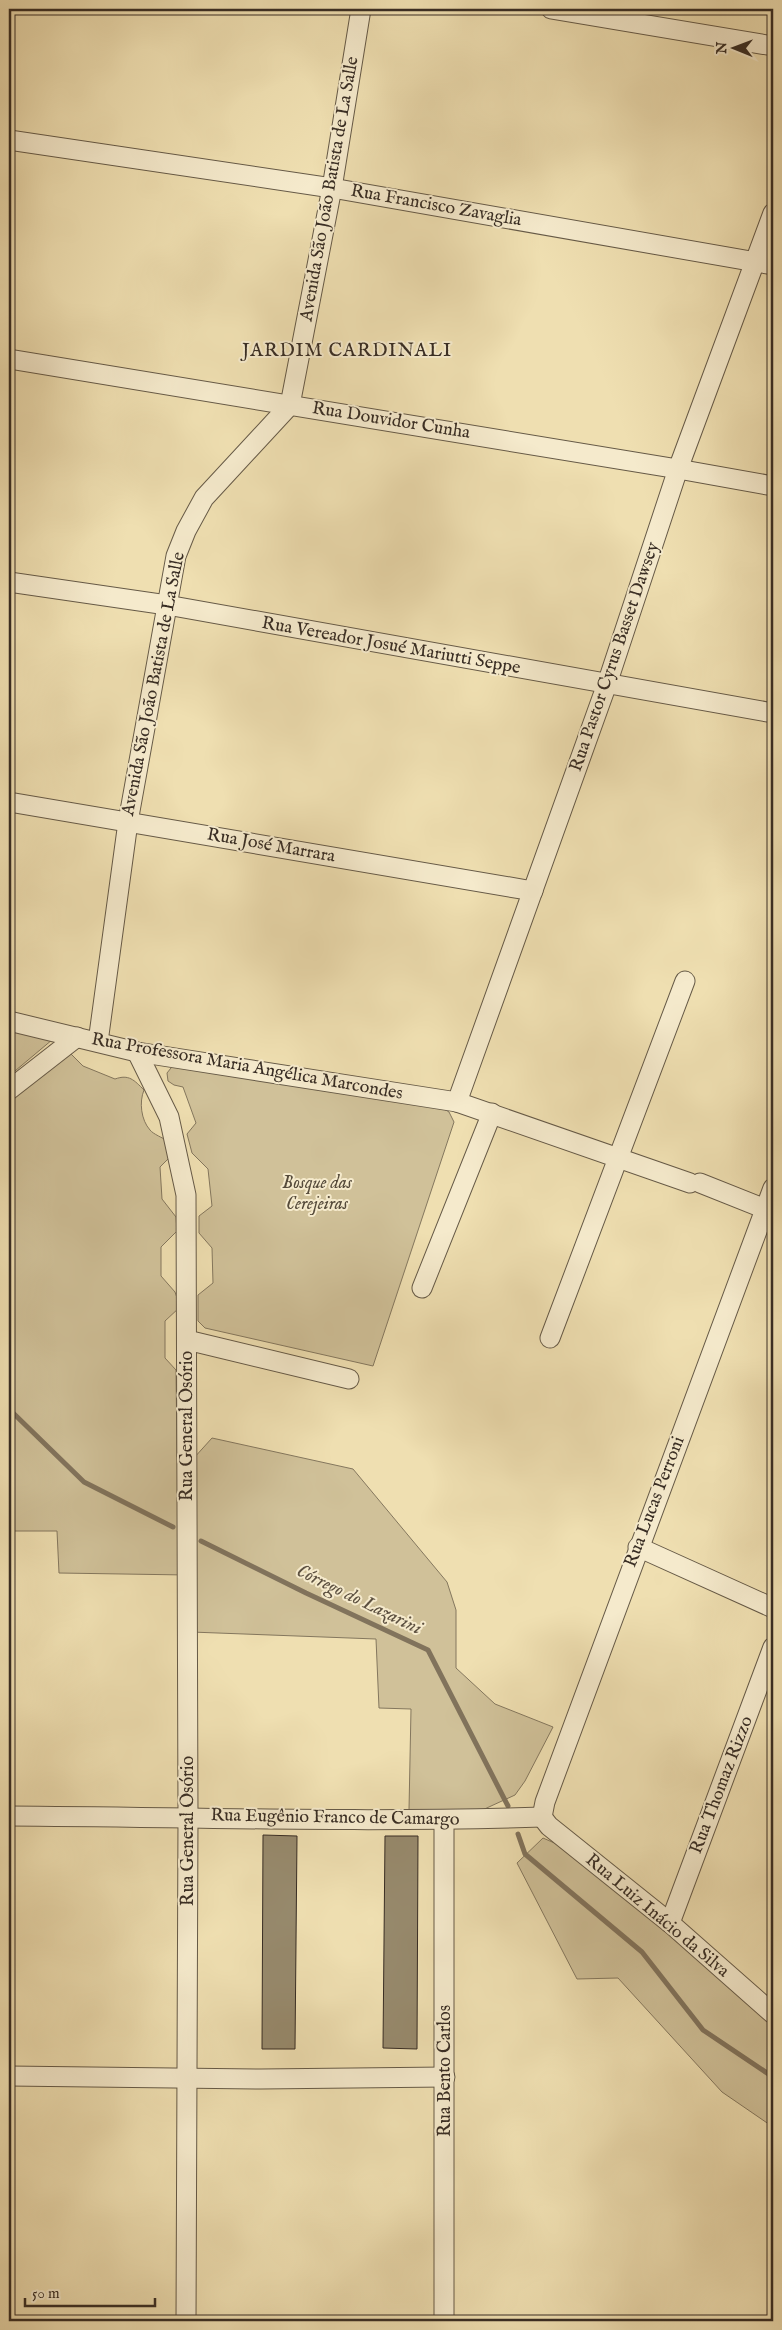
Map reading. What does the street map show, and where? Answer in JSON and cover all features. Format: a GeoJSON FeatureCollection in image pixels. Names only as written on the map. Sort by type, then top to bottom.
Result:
{"type":"FeatureCollection","features":[{"type":"Feature","properties":{"kind":"street","name":"Avenida São João Batista de La Salle"},"geometry":{"type":"LineString","coordinates":[[98,1042],[128,822],[176,556],[186,531],[204,498],[290,405],[332,188],[361,9]]}},
{"type":"Feature","properties":{"kind":"street"},"geometry":{"type":"LineString","coordinates":[[551,9],[773,46]]}},
{"type":"Feature","properties":{"kind":"street","name":"Rua Francisco Zavaglia"},"geometry":{"type":"LineString","coordinates":[[9,140],[332,188],[765,263]]}},
{"type":"Feature","properties":{"kind":"street","name":"Rua Pastor Cyrus Basset Dawsey"},"geometry":{"type":"LineString","coordinates":[[457,1102],[607,684],[678,469],[765,263],[773,213]]}},
{"type":"Feature","properties":{"kind":"street","name":"Rua Douvidor Cunha"},"geometry":{"type":"LineString","coordinates":[[9,359],[773,486]]}},
{"type":"Feature","properties":{"kind":"street","name":"Rua Vereador Josué Mariutti Seppe"},"geometry":{"type":"LineString","coordinates":[[9,582],[167,605],[773,713]]}},
{"type":"Feature","properties":{"kind":"street","name":"Rua José Marrara"},"geometry":{"type":"LineString","coordinates":[[9,802],[534,891]]}},
{"type":"Feature","properties":{"kind":"street"},"geometry":{"type":"LineString","coordinates":[[550,1338],[685,981]]}},
{"type":"Feature","properties":{"kind":"street","name":"Rua Professora Maria Angélica Marcondes"},"geometry":{"type":"LineString","coordinates":[[9,1021],[137,1052],[457,1102],[492,1113],[617,1160],[695,1183],[770,1211]]}},
{"type":"Feature","properties":{"kind":"street"},"geometry":{"type":"LineString","coordinates":[[9,1090],[77,1037]]}},
{"type":"Feature","properties":{"kind":"street","name":"Rua General Osório"},"geometry":{"type":"LineString","coordinates":[[137,1052],[169,1117],[186,1195],[188,1817],[186,2321]]}},
{"type":"Feature","properties":{"kind":"street"},"geometry":{"type":"LineString","coordinates":[[422,1288],[492,1113]]}},
{"type":"Feature","properties":{"kind":"street","name":"Rua Lucas Perroni"},"geometry":{"type":"LineString","coordinates":[[542,1818],[545,1802],[638,1548],[770,1211],[773,1188]]}},
{"type":"Feature","properties":{"kind":"street","name":"Rua General Osório"},"geometry":{"type":"LineString","coordinates":[[187,1340],[349,1379]]}},
{"type":"Feature","properties":{"kind":"street"},"geometry":{"type":"LineString","coordinates":[[638,1548],[773,1608]]}},
{"type":"Feature","properties":{"kind":"street","name":"Rua Thomaz Rizzo"},"geometry":{"type":"LineString","coordinates":[[670,1923],[773,1647]]}},
{"type":"Feature","properties":{"kind":"street","name":"Rua Eugênio Franco de Camargo"},"geometry":{"type":"LineString","coordinates":[[9,1816],[444,1821],[542,1818]]}},
{"type":"Feature","properties":{"kind":"street","name":"Rua Luiz Inácio da Silva"},"geometry":{"type":"LineString","coordinates":[[542,1818],[592,1863],[670,1923],[773,2014]]}},
{"type":"Feature","properties":{"kind":"street","name":"Rua Bento Carlos"},"geometry":{"type":"LineString","coordinates":[[444,1821],[444,2321]]}},
{"type":"Feature","properties":{"kind":"street"},"geometry":{"type":"LineString","coordinates":[[9,2076],[186,2078],[445,2077]]}},
{"type":"Feature","properties":{"kind":"green space"},"geometry":{"type":"Polygon","coordinates":[[[9,1017],[65,1029],[9,1076],[9,1017]]]}},
{"type":"Feature","properties":{"kind":"green space"},"geometry":{"type":"Polygon","coordinates":[[[50,1045],[67,1050],[83,1066],[115,1079],[124,1077],[134,1081],[144,1090],[142,1111],[147,1126],[153,1133],[168,1141],[170,1157],[160,1167],[162,1199],[176,1217],[177,1231],[161,1247],[161,1276],[175,1292],[180,1307],[165,1321],[165,1358],[176,1370],[177,1457],[187,1469],[187,1575],[59,1573],[57,1531],[9,1531],[9,1094],[50,1045]]]}},
{"type":"Feature","properties":{"kind":"green space","name":"Bosque das Cerejeiras"},"geometry":{"type":"Polygon","coordinates":[[[175,1063],[439,1106],[449,1112],[454,1122],[373,1366],[205,1328],[198,1321],[198,1295],[213,1283],[212,1248],[199,1233],[199,1216],[212,1206],[208,1169],[192,1153],[187,1134],[196,1123],[183,1087],[168,1081],[167,1073],[175,1063]]]}},
{"type":"Feature","properties":{"kind":"green space"},"geometry":{"type":"Polygon","coordinates":[[[212,1438],[353,1469],[447,1582],[456,1610],[456,1668],[495,1704],[553,1727],[525,1781],[515,1795],[478,1812],[447,1813],[409,1810],[411,1709],[379,1708],[376,1639],[191,1632],[193,1459],[212,1438]]]}},
{"type":"Feature","properties":{"kind":"green space"},"geometry":{"type":"Polygon","coordinates":[[[543,1838],[559,1845],[661,1921],[773,2022],[773,2127],[722,2092],[618,1978],[577,1979],[517,1863],[543,1838]]]}},
{"type":"Feature","properties":{"kind":"building"},"geometry":{"type":"Polygon","coordinates":[[[263,1835],[297,1836],[295,2049],[262,2049],[263,1835]]]}},
{"type":"Feature","properties":{"kind":"building"},"geometry":{"type":"Polygon","coordinates":[[[385,1836],[418,1836],[417,2049],[383,2048],[385,1836]]]}},
{"type":"Feature","properties":{"kind":"waterway","name":"Córrego do Lazarini"},"geometry":{"type":"LineString","coordinates":[[9,1409],[84,1482],[173,1527]]}},
{"type":"Feature","properties":{"kind":"waterway","name":"Córrego do Lazarini"},"geometry":{"type":"LineString","coordinates":[[201,1541],[428,1650],[508,1806]]}},
{"type":"Feature","properties":{"kind":"waterway","name":"Córrego do Lazarini"},"geometry":{"type":"LineString","coordinates":[[518,1834],[525,1854],[642,1952],[703,2030],[773,2077]]}},
{"type":"Feature","properties":{"kind":"district","name":"JARDIM CARDINALI"},"geometry":{"type":"Point","coordinates":[347,351]}}]}
